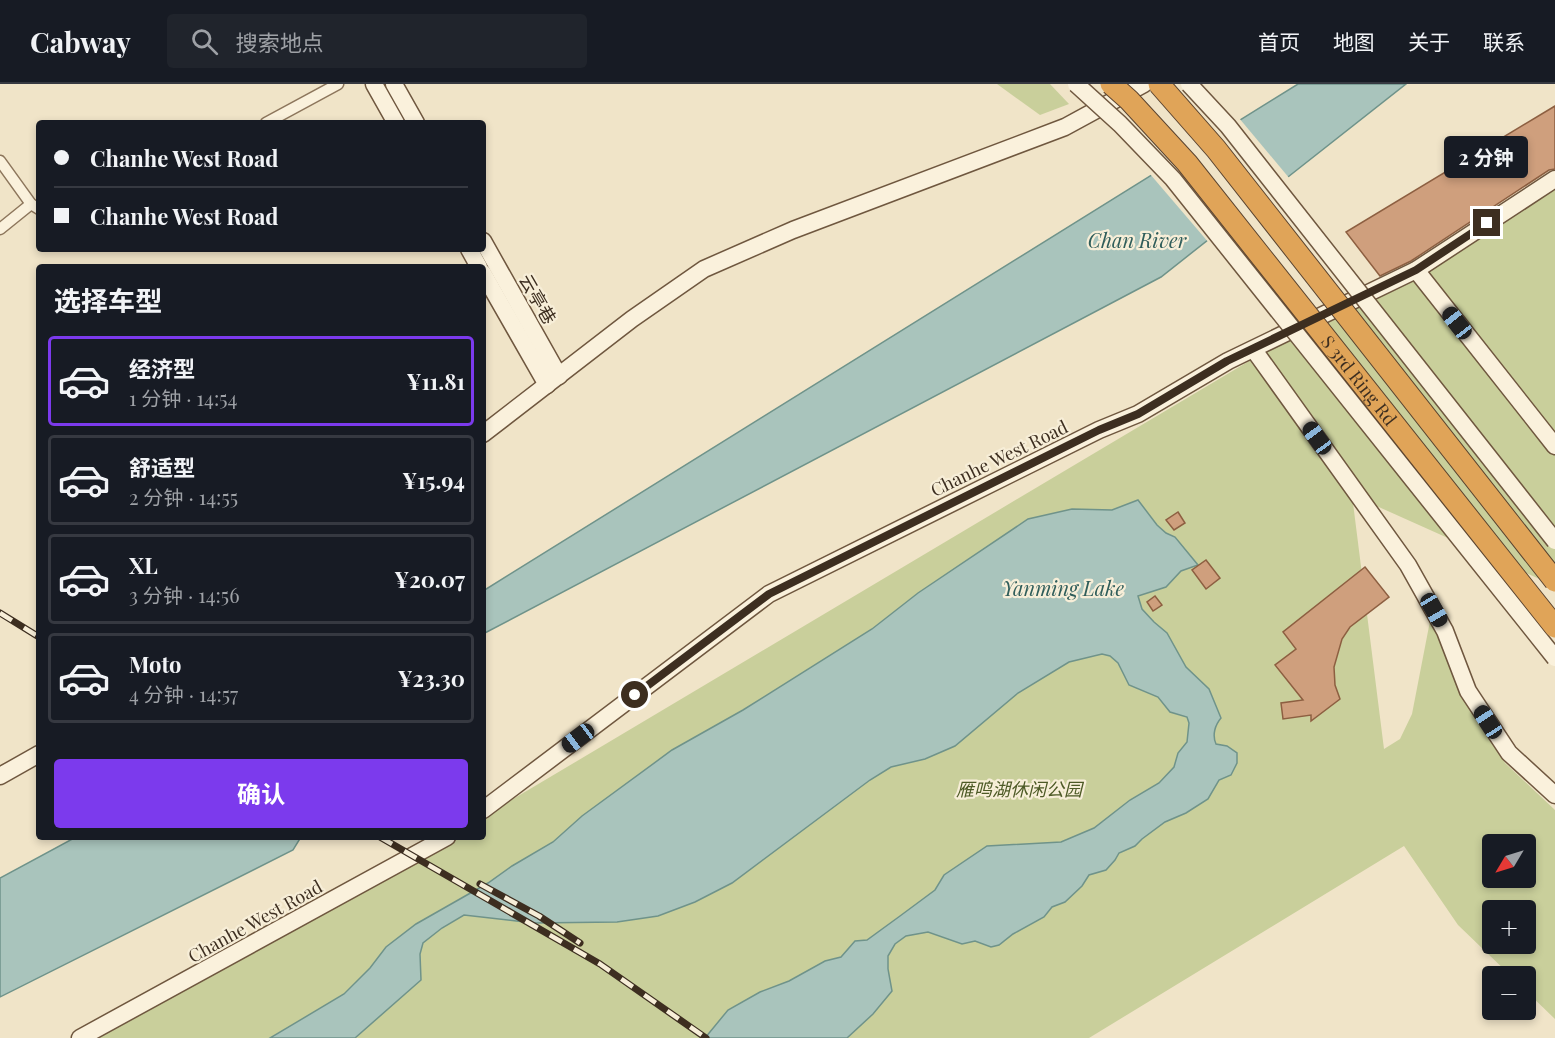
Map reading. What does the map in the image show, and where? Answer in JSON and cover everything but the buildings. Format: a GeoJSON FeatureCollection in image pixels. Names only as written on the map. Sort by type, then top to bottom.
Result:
{"type":"FeatureCollection","features":[{"type":"Feature","properties":{"kind":"highway","name":"S 3rd Ring Rd"},"geometry":{"type":"LineString","coordinates":[[1111,84],[1129,100],[1187,163],[1555,627]]}},
{"type":"Feature","properties":{"kind":"highway","name":"S 3rd Ring Rd"},"geometry":{"type":"LineString","coordinates":[[1159,84],[1216,149],[1555,581]]}},
{"type":"Feature","properties":{"kind":"street"},"geometry":{"type":"LineString","coordinates":[[272,120],[338,84]]}},
{"type":"Feature","properties":{"kind":"street"},"geometry":{"type":"LineString","coordinates":[[374,84],[394,120]]}},
{"type":"Feature","properties":{"kind":"street"},"geometry":{"type":"LineString","coordinates":[[394,84],[414,120]]}},
{"type":"Feature","properties":{"kind":"street"},"geometry":{"type":"LineString","coordinates":[[1076,84],[1120,124],[1173,180],[1555,658]]}},
{"type":"Feature","properties":{"kind":"street"},"geometry":{"type":"LineString","coordinates":[[486,432],[632,319],[704,269],[793,230],[1065,127],[1144,84]]}},
{"type":"Feature","properties":{"kind":"street"},"geometry":{"type":"LineString","coordinates":[[1189,84],[1228,126],[1555,541]]}},
{"type":"Feature","properties":{"kind":"street"},"geometry":{"type":"LineString","coordinates":[[0,161],[35,206],[0,229]]}},
{"type":"Feature","properties":{"kind":"street","name":"Chanhe West Road"},"geometry":{"type":"LineString","coordinates":[[486,808],[769,594],[1099,430],[1138,414],[1227,361],[1254,350],[1416,270],[1555,179]]}},
{"type":"Feature","properties":{"kind":"street","name":"云亭巷"},"geometry":{"type":"LineString","coordinates":[[486,247],[553,380]]}},
{"type":"Feature","properties":{"kind":"street"},"geometry":{"type":"LineString","coordinates":[[1416,270],[1555,446]]}},
{"type":"Feature","properties":{"kind":"street"},"geometry":{"type":"LineString","coordinates":[[486,278],[553,380]]}},
{"type":"Feature","properties":{"kind":"street"},"geometry":{"type":"LineString","coordinates":[[1254,350],[1408,565],[1445,631],[1468,691],[1509,753],[1555,795]]}},
{"type":"Feature","properties":{"kind":"street"},"geometry":{"type":"LineString","coordinates":[[0,776],[36,756]]}},
{"type":"Feature","properties":{"kind":"street","name":"Chanhe West Road"},"geometry":{"type":"LineString","coordinates":[[80,1038],[442,840]]}},
{"type":"Feature","properties":{"kind":"green space"},"geometry":{"type":"Polygon","coordinates":[[[997,84],[1050,84],[1069,104],[1040,115],[997,84]]]}},
{"type":"Feature","properties":{"kind":"green space","name":"雁鸣湖休闲公园"},"geometry":{"type":"Polygon","coordinates":[[[1555,179],[1555,586],[1352,495],[1384,749],[1400,739],[1412,714],[1430,621],[1505,763],[1555,810],[1555,1019],[1536,1001],[1536,966],[1501,966],[1488,954],[1536,954],[1536,900],[1482,900],[1482,948],[1458,925],[1404,846],[1089,1038],[84,1038],[444,840],[486,840],[486,815],[1555,179]]]}},
{"type":"Feature","properties":{"kind":"water","name":"Chan River"},"geometry":{"type":"Polygon","coordinates":[[[1298,84],[1406,84],[1161,277],[486,632],[486,589],[1298,84]]]}},
{"type":"Feature","properties":{"kind":"water","name":"Yanming Lake"},"geometry":{"type":"Polygon","coordinates":[[[1138,500],[1157,525],[1175,537],[1198,565],[1181,571],[1166,587],[1138,596],[1142,609],[1167,633],[1186,667],[1209,689],[1221,718],[1215,730],[1216,744],[1227,746],[1237,753],[1237,763],[1231,775],[1219,780],[1208,799],[1186,813],[1165,822],[1135,846],[1119,853],[1106,870],[1089,875],[1082,886],[1065,902],[1052,907],[1044,917],[1013,934],[999,945],[991,947],[975,941],[962,944],[928,932],[906,936],[895,944],[888,956],[892,991],[873,1014],[847,1038],[705,1038],[728,1010],[825,961],[841,957],[855,941],[867,940],[935,890],[944,875],[987,846],[1061,842],[1094,828],[1130,800],[1159,783],[1174,767],[1178,753],[1187,742],[1189,723],[1187,717],[1170,712],[1158,697],[1129,685],[1118,663],[1110,656],[1102,654],[1069,662],[1018,693],[955,746],[925,759],[891,767],[870,780],[732,883],[695,902],[658,916],[617,922],[533,923],[464,915],[423,943],[420,954],[421,980],[355,1038],[270,1038],[344,994],[370,968],[386,947],[416,924],[553,842],[582,816],[672,750],[743,710],[872,629],[918,593],[1028,519],[1072,509],[1112,510],[1138,500]]]}},
{"type":"Feature","properties":{"kind":"water"},"geometry":{"type":"Polygon","coordinates":[[[70,840],[299,840],[293,850],[0,997],[0,878],[70,840]]]}},
{"type":"Feature","properties":{"kind":"pier"},"geometry":{"type":"Polygon","coordinates":[[[1239,118],[1290,179],[1209,243],[1150,174],[1239,118]]]}},
{"type":"Feature","properties":{"kind":"railway"},"geometry":{"type":"LineString","coordinates":[[0,613],[36,635]]}},
{"type":"Feature","properties":{"kind":"railway"},"geometry":{"type":"LineString","coordinates":[[385,840],[600,964],[706,1038]]}},
{"type":"Feature","properties":{"kind":"railway"},"geometry":{"type":"LineString","coordinates":[[480,884],[539,916],[580,943]]}},
{"type":"Feature","properties":{"kind":"route"},"geometry":{"type":"LineString","coordinates":[[635,695],[769,594],[1099,430],[1138,414],[1227,361],[1254,350],[1416,270],[1487,223]]}}]}
